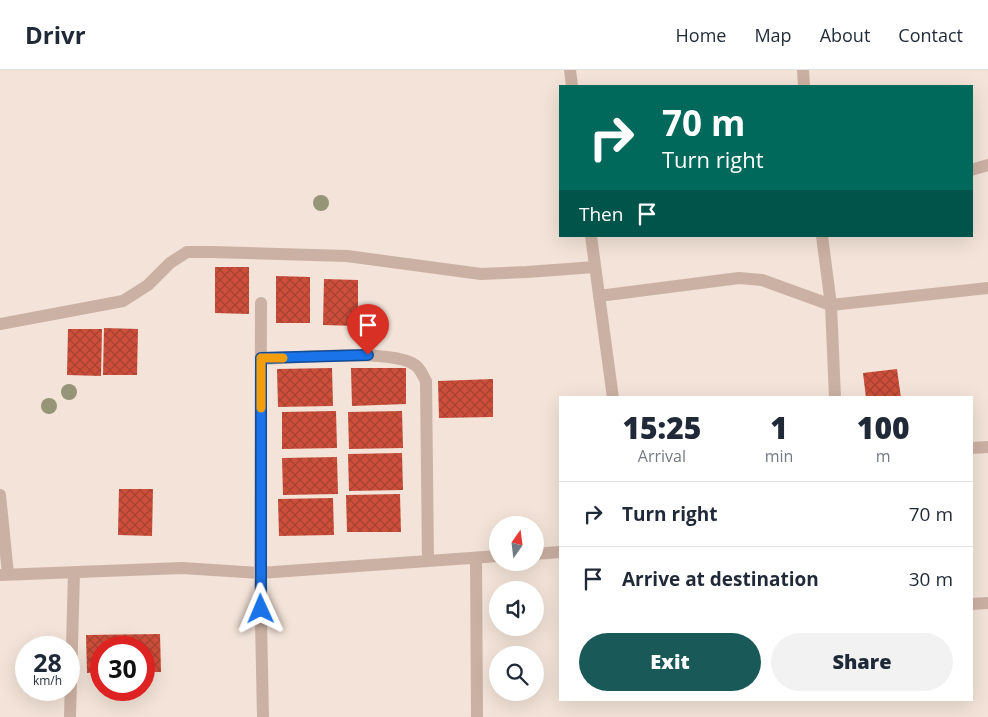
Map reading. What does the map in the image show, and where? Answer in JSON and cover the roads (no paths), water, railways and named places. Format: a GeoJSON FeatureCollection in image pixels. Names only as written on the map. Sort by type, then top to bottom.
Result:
{"type":"FeatureCollection","features":[{"type":"Feature","properties":{"kind":"street"},"geometry":{"type":"LineString","coordinates":[[570,70],[572,85]]}},
{"type":"Feature","properties":{"kind":"street"},"geometry":{"type":"LineString","coordinates":[[803,70],[804,85]]}},
{"type":"Feature","properties":{"kind":"street"},"geometry":{"type":"LineString","coordinates":[[973,169],[988,165]]}},
{"type":"Feature","properties":{"kind":"street"},"geometry":{"type":"LineString","coordinates":[[591,237],[613,396]]}},
{"type":"Feature","properties":{"kind":"street"},"geometry":{"type":"LineString","coordinates":[[822,237],[830,305],[835,396]]}},
{"type":"Feature","properties":{"kind":"street"},"geometry":{"type":"LineString","coordinates":[[0,324],[123,301],[148,284],[170,262],[187,252],[347,256],[481,274],[595,266]]}},
{"type":"Feature","properties":{"kind":"street"},"geometry":{"type":"LineString","coordinates":[[599,296],[739,278],[762,280],[830,305],[988,288]]}},
{"type":"Feature","properties":{"kind":"street"},"geometry":{"type":"LineString","coordinates":[[262,303],[260,573],[263,717]]}},
{"type":"Feature","properties":{"kind":"street"},"geometry":{"type":"LineString","coordinates":[[261,358],[368,355],[396,357],[416,365],[426,381],[428,561]]}},
{"type":"Feature","properties":{"kind":"street"},"geometry":{"type":"LineString","coordinates":[[973,448],[988,447]]}},
{"type":"Feature","properties":{"kind":"street"},"geometry":{"type":"LineString","coordinates":[[0,495],[4,574],[182,568],[260,573],[489,557]]}},
{"type":"Feature","properties":{"kind":"street"},"geometry":{"type":"LineString","coordinates":[[544,553],[559,552]]}},
{"type":"Feature","properties":{"kind":"street"},"geometry":{"type":"LineString","coordinates":[[476,558],[476,717]]}},
{"type":"Feature","properties":{"kind":"street"},"geometry":{"type":"LineString","coordinates":[[70,717],[74,573]]}},
{"type":"Feature","properties":{"kind":"street"},"geometry":{"type":"LineString","coordinates":[[973,604],[988,603]]}}]}
